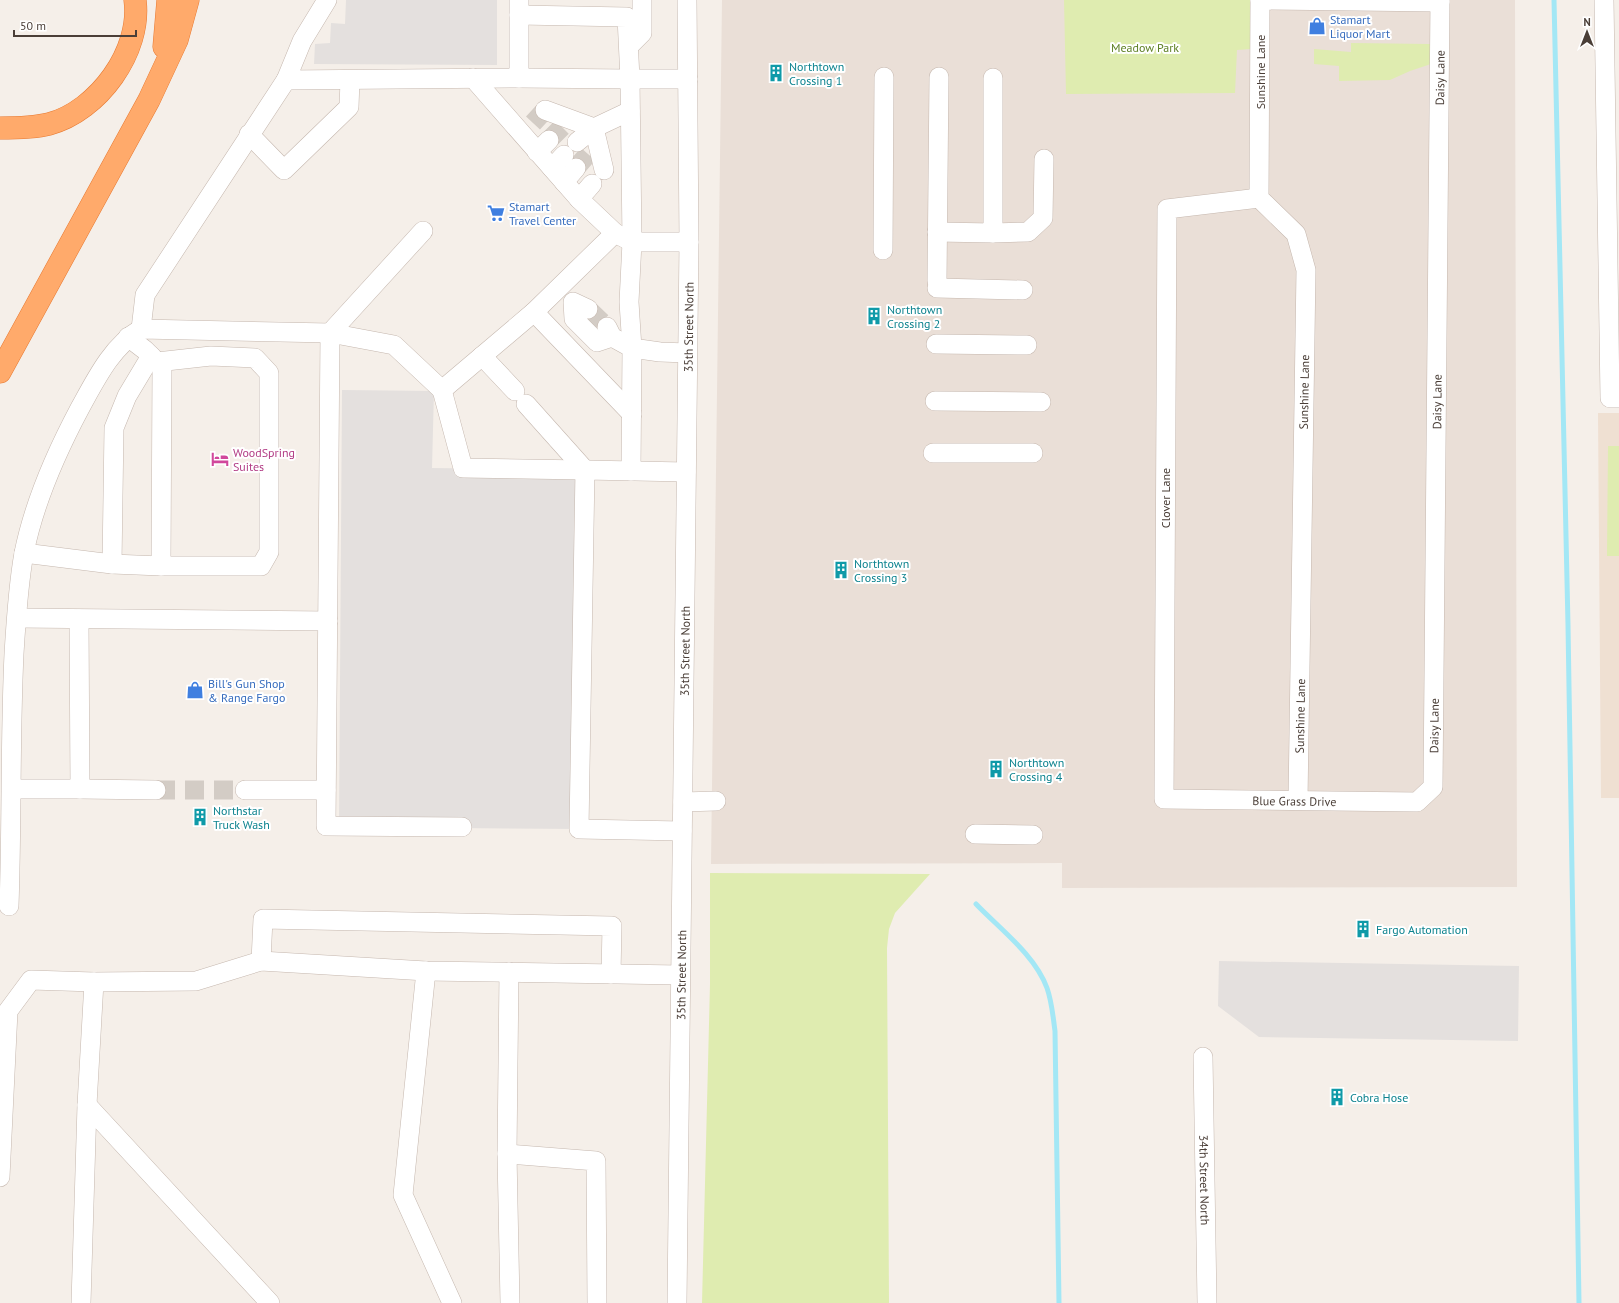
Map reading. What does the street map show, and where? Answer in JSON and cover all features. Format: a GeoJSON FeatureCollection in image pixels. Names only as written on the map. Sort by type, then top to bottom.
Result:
{"type":"FeatureCollection","features":[{"type":"Feature","properties":{"kind":"highway"},"geometry":{"type":"LineString","coordinates":[[0,128],[25,128],[50,124],[71,114],[93,100],[108,84],[123,61],[132,34],[136,8],[135,0]]}},
{"type":"Feature","properties":{"kind":"highway"},"geometry":{"type":"LineString","coordinates":[[149,100],[166,41],[168,0]]}},
{"type":"Feature","properties":{"kind":"highway"},"geometry":{"type":"LineString","coordinates":[[0,372],[149,100],[177,40],[188,0]]}},
{"type":"Feature","properties":{"kind":"street"},"geometry":{"type":"LineString","coordinates":[[9,906],[12,789],[12,695],[16,618],[24,553],[38,502],[67,432],[98,374],[134,333],[145,296],[249,134],[286,80],[302,41],[327,0]]}},
{"type":"Feature","properties":{"kind":"street"},"geometry":{"type":"LineString","coordinates":[[629,46],[642,33],[642,0]]}},
{"type":"Feature","properties":{"kind":"street","name":"35th Street North"},"geometry":{"type":"LineString","coordinates":[[677,1303],[689,242],[687,0]]}},
{"type":"Feature","properties":{"kind":"street"},"geometry":{"type":"LineString","coordinates":[[1260,0],[1440,1]]}},
{"type":"Feature","properties":{"kind":"street","name":"Sunshine Lane"},"geometry":{"type":"LineString","coordinates":[[1260,0],[1260,198],[1296,234],[1306,270],[1298,800]]}},
{"type":"Feature","properties":{"kind":"street"},"geometry":{"type":"LineString","coordinates":[[1604,0],[1613,170],[1614,398]]}},
{"type":"Feature","properties":{"kind":"street","name":"Daisy Lane"},"geometry":{"type":"LineString","coordinates":[[1422,798],[1433,788],[1440,1]]}},
{"type":"Feature","properties":{"kind":"street"},"geometry":{"type":"LineString","coordinates":[[519,78],[519,8],[628,17],[632,242],[629,302],[632,348],[631,471]]}},
{"type":"Feature","properties":{"kind":"street"},"geometry":{"type":"LineString","coordinates":[[883,250],[884,77]]}},
{"type":"Feature","properties":{"kind":"street"},"geometry":{"type":"LineString","coordinates":[[939,77],[937,285],[1023,290]]}},
{"type":"Feature","properties":{"kind":"street"},"geometry":{"type":"LineString","coordinates":[[286,80],[474,78],[688,79]]}},
{"type":"Feature","properties":{"kind":"street"},"geometry":{"type":"LineString","coordinates":[[474,78],[533,122],[570,161],[579,199],[615,233],[632,242],[689,242]]}},
{"type":"Feature","properties":{"kind":"street"},"geometry":{"type":"LineString","coordinates":[[993,78],[994,233]]}},
{"type":"Feature","properties":{"kind":"street"},"geometry":{"type":"LineString","coordinates":[[249,134],[284,170],[349,107],[350,80]]}},
{"type":"Feature","properties":{"kind":"street"},"geometry":{"type":"LineString","coordinates":[[549,140],[594,128],[630,111]]}},
{"type":"Feature","properties":{"kind":"street"},"geometry":{"type":"LineString","coordinates":[[533,122],[594,128]]}},
{"type":"Feature","properties":{"kind":"street"},"geometry":{"type":"LineString","coordinates":[[570,161],[594,128]]}},
{"type":"Feature","properties":{"kind":"street"},"geometry":{"type":"LineString","coordinates":[[579,199],[598,177],[594,128]]}},
{"type":"Feature","properties":{"kind":"street"},"geometry":{"type":"LineString","coordinates":[[938,232],[1028,232],[1043,218],[1044,159]]}},
{"type":"Feature","properties":{"kind":"street","name":"Clover Lane"},"geometry":{"type":"LineString","coordinates":[[1164,799],[1167,209],[1260,198]]}},
{"type":"Feature","properties":{"kind":"street"},"geometry":{"type":"LineString","coordinates":[[423,231],[330,333],[326,826],[462,827]]}},
{"type":"Feature","properties":{"kind":"street"},"geometry":{"type":"LineString","coordinates":[[442,390],[534,312],[615,233]]}},
{"type":"Feature","properties":{"kind":"street"},"geometry":{"type":"LineString","coordinates":[[559,288],[581,305],[574,319],[597,342],[610,332],[632,348],[660,352],[687,353]]}},
{"type":"Feature","properties":{"kind":"street"},"geometry":{"type":"LineString","coordinates":[[534,312],[632,414]]}},
{"type":"Feature","properties":{"kind":"street"},"geometry":{"type":"LineString","coordinates":[[134,333],[330,333],[394,345],[442,390],[463,468],[686,472]]}},
{"type":"Feature","properties":{"kind":"street"},"geometry":{"type":"LineString","coordinates":[[134,333],[154,360],[162,367],[161,566]]}},
{"type":"Feature","properties":{"kind":"street"},"geometry":{"type":"LineString","coordinates":[[936,344],[1027,345]]}},
{"type":"Feature","properties":{"kind":"street"},"geometry":{"type":"LineString","coordinates":[[24,553],[112,564],[161,566],[261,566],[269,552],[269,373],[255,358],[211,356],[154,360],[127,396],[114,428],[112,564]]}},
{"type":"Feature","properties":{"kind":"street"},"geometry":{"type":"LineString","coordinates":[[482,356],[585,470],[579,829],[682,831]]}},
{"type":"Feature","properties":{"kind":"street"},"geometry":{"type":"LineString","coordinates":[[935,401],[1041,402]]}},
{"type":"Feature","properties":{"kind":"street"},"geometry":{"type":"LineString","coordinates":[[933,453],[1033,453]]}},
{"type":"Feature","properties":{"kind":"street"},"geometry":{"type":"LineString","coordinates":[[16,618],[328,621]]}},
{"type":"Feature","properties":{"kind":"street"},"geometry":{"type":"LineString","coordinates":[[79,619],[80,789]]}},
{"type":"Feature","properties":{"kind":"street"},"geometry":{"type":"LineString","coordinates":[[12,789],[156,790]]}},
{"type":"Feature","properties":{"kind":"street"},"geometry":{"type":"LineString","coordinates":[[245,790],[326,790]]}},
{"type":"Feature","properties":{"kind":"street","name":"Blue Grass Drive"},"geometry":{"type":"LineString","coordinates":[[1164,799],[1417,802],[1422,798]]}},
{"type":"Feature","properties":{"kind":"street"},"geometry":{"type":"LineString","coordinates":[[683,802],[716,801]]}},
{"type":"Feature","properties":{"kind":"street"},"geometry":{"type":"LineString","coordinates":[[975,834],[1033,835]]}},
{"type":"Feature","properties":{"kind":"street"},"geometry":{"type":"LineString","coordinates":[[261,961],[263,919],[612,926],[611,974]]}},
{"type":"Feature","properties":{"kind":"street"},"geometry":{"type":"LineString","coordinates":[[0,1177],[8,1011],[31,980],[94,982],[196,981],[261,961],[426,971],[680,975]]}},
{"type":"Feature","properties":{"kind":"street"},"geometry":{"type":"LineString","coordinates":[[426,971],[403,1195],[452,1303]]}},
{"type":"Feature","properties":{"kind":"street"},"geometry":{"type":"LineString","coordinates":[[509,972],[507,1154],[510,1303]]}},
{"type":"Feature","properties":{"kind":"street"},"geometry":{"type":"LineString","coordinates":[[81,1303],[87,1105],[94,982]]}},
{"type":"Feature","properties":{"kind":"street","name":"34th Street North"},"geometry":{"type":"LineString","coordinates":[[1203,1057],[1207,1303]]}},
{"type":"Feature","properties":{"kind":"street"},"geometry":{"type":"LineString","coordinates":[[87,1105],[270,1303]]}},
{"type":"Feature","properties":{"kind":"street"},"geometry":{"type":"LineString","coordinates":[[507,1154],[596,1161],[596,1303]]}},
{"type":"Feature","properties":{"kind":"shaded area"},"geometry":{"type":"Polygon","coordinates":[[[346,0],[497,0],[497,65],[314,64],[315,44],[330,43],[331,23],[345,24],[346,0]]]}},
{"type":"Feature","properties":{"kind":"shaded area"},"geometry":{"type":"Polygon","coordinates":[[[722,0],[1515,0],[1517,887],[1062,888],[1062,863],[711,864],[722,0]]]}},
{"type":"Feature","properties":{"kind":"shaded area"},"geometry":{"type":"Polygon","coordinates":[[[342,390],[434,391],[432,468],[585,470],[579,829],[339,827],[342,390]]]}},
{"type":"Feature","properties":{"kind":"shaded area"},"geometry":{"type":"Polygon","coordinates":[[[1598,413],[1619,413],[1619,798],[1601,798],[1598,413]]]}},
{"type":"Feature","properties":{"kind":"shaded area"},"geometry":{"type":"Polygon","coordinates":[[[1219,961],[1519,966],[1518,1041],[1259,1037],[1218,1006],[1219,961]]]}},
{"type":"Feature","properties":{"kind":"green space","name":"Meadow Park"},"geometry":{"type":"Polygon","coordinates":[[[1064,0],[1252,0],[1251,49],[1237,50],[1235,93],[1066,94],[1064,0]]]}},
{"type":"Feature","properties":{"kind":"green space"},"geometry":{"type":"Polygon","coordinates":[[[1351,43],[1430,44],[1431,64],[1390,80],[1339,81],[1339,66],[1314,64],[1314,49],[1351,52],[1351,43]]]}},
{"type":"Feature","properties":{"kind":"green space"},"geometry":{"type":"Polygon","coordinates":[[[1608,446],[1619,446],[1619,556],[1607,556],[1608,446]]]}},
{"type":"Feature","properties":{"kind":"green space"},"geometry":{"type":"Polygon","coordinates":[[[710,873],[930,874],[895,913],[889,929],[887,948],[889,1303],[702,1303],[710,984],[710,873]]]}},
{"type":"Feature","properties":{"kind":"waterway"},"geometry":{"type":"LineString","coordinates":[[1554,0],[1568,625],[1579,1303]]}},
{"type":"Feature","properties":{"kind":"waterway"},"geometry":{"type":"LineString","coordinates":[[976,904],[1016,943],[1034,964],[1047,988],[1050,999],[1055,1031],[1059,1303]]}},
{"type":"Feature","properties":{"kind":"tunnel"},"geometry":{"type":"LineString","coordinates":[[533,123],[545,110]]}},
{"type":"Feature","properties":{"kind":"tunnel"},"geometry":{"type":"LineString","coordinates":[[549,140],[562,127]]}},
{"type":"Feature","properties":{"kind":"tunnel"},"geometry":{"type":"LineString","coordinates":[[576,168],[588,154]]}},
{"type":"Feature","properties":{"kind":"tunnel"},"geometry":{"type":"LineString","coordinates":[[588,309],[607,327]]}},
{"type":"Feature","properties":{"kind":"tunnel"},"geometry":{"type":"LineString","coordinates":[[156,790],[245,790]]}},
{"type":"Feature","properties":{"kind":"place","name":"Stamart Liquor Mart"},"geometry":{"type":"Point","coordinates":[1317,26]}},
{"type":"Feature","properties":{"kind":"place","name":"Northtown Crossing 1"},"geometry":{"type":"Point","coordinates":[776,73]}},
{"type":"Feature","properties":{"kind":"place","name":"Stamart Travel Center"},"geometry":{"type":"Point","coordinates":[496,213]}},
{"type":"Feature","properties":{"kind":"place","name":"Northtown Crossing 2"},"geometry":{"type":"Point","coordinates":[874,316]}},
{"type":"Feature","properties":{"kind":"place","name":"WoodSpring Suites"},"geometry":{"type":"Point","coordinates":[220,459]}},
{"type":"Feature","properties":{"kind":"place","name":"Northtown Crossing 3"},"geometry":{"type":"Point","coordinates":[841,570]}},
{"type":"Feature","properties":{"kind":"place","name":"Bill's Gun Shop & Range Fargo"},"geometry":{"type":"Point","coordinates":[195,690]}},
{"type":"Feature","properties":{"kind":"place","name":"Northtown Crossing 4"},"geometry":{"type":"Point","coordinates":[996,769]}},
{"type":"Feature","properties":{"kind":"place","name":"Northstar Truck Wash"},"geometry":{"type":"Point","coordinates":[200,817]}},
{"type":"Feature","properties":{"kind":"place","name":"Fargo Automation"},"geometry":{"type":"Point","coordinates":[1363,929]}},
{"type":"Feature","properties":{"kind":"place","name":"Cobra Hose"},"geometry":{"type":"Point","coordinates":[1337,1097]}}]}
